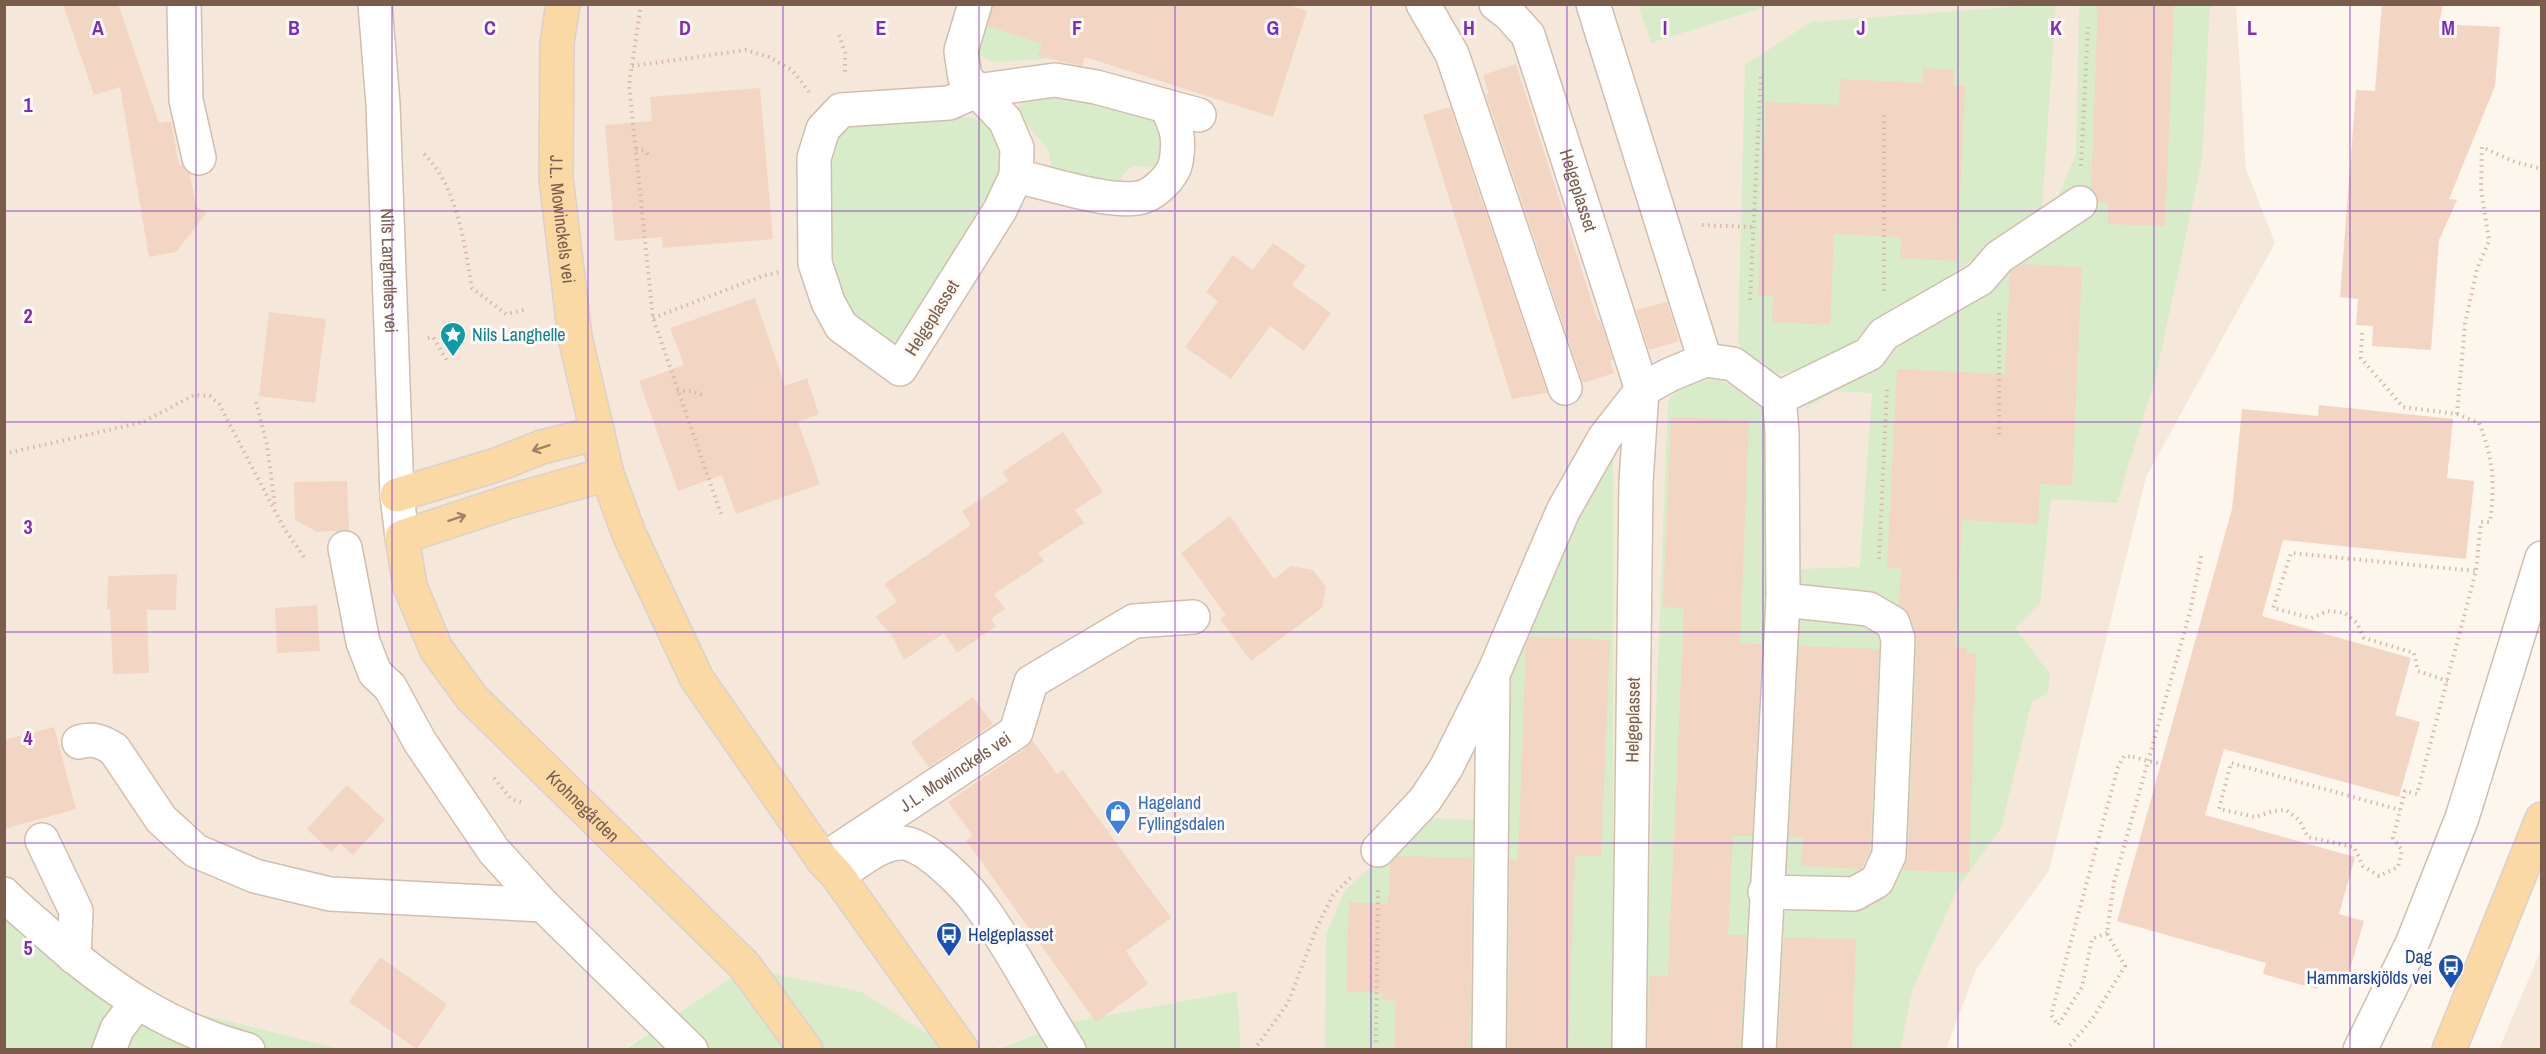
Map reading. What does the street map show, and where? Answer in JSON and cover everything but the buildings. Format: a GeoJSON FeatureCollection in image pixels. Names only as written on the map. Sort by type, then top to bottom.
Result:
{"type":"FeatureCollection","features":[{"type":"Feature","properties":{"kind":"main road","name":"J.L. Mowinckels vei"},"geometry":{"type":"LineString","coordinates":[[563,4],[557,43],[556,178],[575,337],[607,474],[629,534],[697,679],[962,1050]]}},
{"type":"Feature","properties":{"kind":"main road"},"geometry":{"type":"LineString","coordinates":[[397,495],[496,465],[542,447],[598,432]]}},
{"type":"Feature","properties":{"kind":"main road"},"geometry":{"type":"LineString","coordinates":[[402,537],[508,502],[607,474]]}},
{"type":"Feature","properties":{"kind":"main road","name":"Krohnegården"},"geometry":{"type":"LineString","coordinates":[[402,537],[410,586],[436,649],[472,698],[744,965],[806,1050]]}},
{"type":"Feature","properties":{"kind":"main road"},"geometry":{"type":"LineString","coordinates":[[2448,1050],[2541,819]]}},
{"type":"Feature","properties":{"kind":"street"},"geometry":{"type":"LineString","coordinates":[[184,4],[186,100],[199,158]]}},
{"type":"Feature","properties":{"kind":"street","name":"Nils Langhelles vei"},"geometry":{"type":"LineString","coordinates":[[375,4],[384,104],[397,495],[402,537]]}},
{"type":"Feature","properties":{"kind":"street","name":"Helgeplasset"},"geometry":{"type":"LineString","coordinates":[[975,4],[961,51],[965,78],[976,91],[1005,120],[1017,148],[1016,176],[1000,210],[900,369],[841,326],[828,302],[815,263],[814,158],[823,129],[841,110],[949,103],[976,91],[1055,80],[1199,115]]}},
{"type":"Feature","properties":{"kind":"street"},"geometry":{"type":"LineString","coordinates":[[1423,4],[1452,54],[1565,388]]}},
{"type":"Feature","properties":{"kind":"street","name":"Helgeplasset"},"geometry":{"type":"LineString","coordinates":[[1496,4],[1508,13],[1528,35],[1642,390],[1636,482],[1629,1050]]}},
{"type":"Feature","properties":{"kind":"street"},"geometry":{"type":"LineString","coordinates":[[1593,4],[1706,360]]}},
{"type":"Feature","properties":{"kind":"street"},"geometry":{"type":"LineString","coordinates":[[1016,176],[1113,198],[1140,198],[1160,186],[1174,170],[1179,144],[1178,129],[1166,106]]}},
{"type":"Feature","properties":{"kind":"street"},"geometry":{"type":"LineString","coordinates":[[1779,398],[1876,344],[1980,279],[1999,257],[2080,203]]}},
{"type":"Feature","properties":{"kind":"street"},"geometry":{"type":"LineString","coordinates":[[1378,850],[1425,800],[1463,736],[1494,672],[1563,511],[1585,469],[1618,417],[1642,390],[1669,375],[1706,360],[1733,364],[1779,398],[1782,431],[1783,600],[1765,892],[1759,1050]]}},
{"type":"Feature","properties":{"kind":"street"},"geometry":{"type":"LineString","coordinates":[[345,548],[363,642],[375,673],[390,687],[420,742],[494,851],[543,905],[691,1050]]}},
{"type":"Feature","properties":{"kind":"street"},"geometry":{"type":"LineString","coordinates":[[2360,1050],[2412,944],[2462,818],[2541,558]]}},
{"type":"Feature","properties":{"kind":"street"},"geometry":{"type":"LineString","coordinates":[[1765,892],[1854,894],[1878,881],[1889,855],[1898,639],[1893,623],[1869,609],[1783,600]]}},
{"type":"Feature","properties":{"kind":"street","name":"J.L. Mowinckels vei"},"geometry":{"type":"LineString","coordinates":[[830,867],[1016,732],[1031,682],[1134,621],[1193,618]]}},
{"type":"Feature","properties":{"kind":"street"},"geometry":{"type":"LineString","coordinates":[[1489,1050],[1494,672]]}},
{"type":"Feature","properties":{"kind":"street"},"geometry":{"type":"LineString","coordinates":[[79,742],[90,739],[102,742],[114,749],[161,819],[196,851],[255,876],[330,894],[543,905]]}},
{"type":"Feature","properties":{"kind":"street"},"geometry":{"type":"LineString","coordinates":[[42,840],[76,911],[74,957]]}},
{"type":"Feature","properties":{"kind":"street","name":"J.L. Mowinckels vei"},"geometry":{"type":"LineString","coordinates":[[830,867],[886,846],[902,843],[914,846],[939,862],[981,906],[1068,1050]]}},
{"type":"Feature","properties":{"kind":"street"},"geometry":{"type":"LineString","coordinates":[[4,894],[74,957],[136,1004],[213,1041],[248,1050]]}},
{"type":"Feature","properties":{"kind":"street"},"geometry":{"type":"LineString","coordinates":[[109,1050],[117,1029],[136,1004]]}},
{"type":"Feature","properties":{"kind":"path"},"geometry":{"type":"LineString","coordinates":[[641,4],[629,85],[653,318],[722,517]]}},
{"type":"Feature","properties":{"kind":"path"},"geometry":{"type":"LineString","coordinates":[[2080,203],[2088,27]]}},
{"type":"Feature","properties":{"kind":"path"},"geometry":{"type":"LineString","coordinates":[[839,35],[845,53],[844,82]]}},
{"type":"Feature","properties":{"kind":"path"},"geometry":{"type":"LineString","coordinates":[[632,66],[746,50],[769,57],[792,70],[810,93],[817,97]]}},
{"type":"Feature","properties":{"kind":"path"},"geometry":{"type":"LineString","coordinates":[[1750,300],[1761,75]]}},
{"type":"Feature","properties":{"kind":"path"},"geometry":{"type":"LineString","coordinates":[[1879,559],[1887,384],[1876,344],[1884,112]]}},
{"type":"Feature","properties":{"kind":"path"},"geometry":{"type":"LineString","coordinates":[[2457,414],[2465,324],[2477,269],[2489,241],[2481,189],[2482,147],[2515,162],[2541,169]]}},
{"type":"Feature","properties":{"kind":"path"},"geometry":{"type":"LineString","coordinates":[[636,149],[645,152],[650,157]]}},
{"type":"Feature","properties":{"kind":"path"},"geometry":{"type":"LineString","coordinates":[[420,150],[439,169],[462,230],[472,288],[506,314],[527,309]]}},
{"type":"Feature","properties":{"kind":"path"},"geometry":{"type":"LineString","coordinates":[[1662,224],[1753,227]]}},
{"type":"Feature","properties":{"kind":"path"},"geometry":{"type":"LineString","coordinates":[[653,318],[762,276],[815,263]]}},
{"type":"Feature","properties":{"kind":"path"},"geometry":{"type":"LineString","coordinates":[[1980,279],[1998,294],[1999,439]]}},
{"type":"Feature","properties":{"kind":"path"},"geometry":{"type":"LineString","coordinates":[[2362,333],[2361,358],[2403,407],[2457,414],[2479,423],[2490,450],[2494,485],[2490,522],[2481,522],[2476,572],[2417,794],[2405,791],[2400,810],[2393,838],[2402,850],[2398,867],[2379,876],[2363,866],[2354,847],[2308,837],[2299,820],[2286,810],[2273,811],[2256,817],[2219,809],[2231,763],[2400,810]]}},
{"type":"Feature","properties":{"kind":"path"},"geometry":{"type":"LineString","coordinates":[[677,391],[691,391],[705,396]]}},
{"type":"Feature","properties":{"kind":"path"},"geometry":{"type":"LineString","coordinates":[[4,454],[143,422],[202,393],[210,396],[219,404],[276,510],[267,445],[256,402]]}},
{"type":"Feature","properties":{"kind":"path"},"geometry":{"type":"LineString","coordinates":[[2066,1050],[2093,1018],[2125,966],[2107,933],[2114,882],[2190,612],[2202,552]]}},
{"type":"Feature","properties":{"kind":"path"},"geometry":{"type":"LineString","coordinates":[[2448,681],[2418,671],[2414,653],[2364,638],[2357,623],[2345,613],[2328,611],[2311,618],[2273,608],[2291,553],[2476,572]]}},
{"type":"Feature","properties":{"kind":"path"},"geometry":{"type":"LineString","coordinates":[[2107,933],[2092,939],[2082,987],[2058,1025],[2051,1015],[2118,767],[2124,756],[2161,764]]}},
{"type":"Feature","properties":{"kind":"path"},"geometry":{"type":"LineString","coordinates":[[1376,1042],[1378,850]]}},
{"type":"Feature","properties":{"kind":"path"},"geometry":{"type":"LineString","coordinates":[[1254,1050],[1288,1004],[1317,927],[1333,895],[1378,850]]}},
{"type":"Feature","properties":{"kind":"shaded area"},"geometry":{"type":"Polygon","coordinates":[[[4,5],[2236,5],[2246,169],[2275,243],[2146,477],[2049,871],[1976,970],[1946,1049],[1241,1049],[1237,991],[1065,1023],[994,1049],[951,1049],[745,968],[624,1049],[341,1049],[148,1001],[5,913],[4,5]]]}},
{"type":"Feature","properties":{"kind":"shaded area"},"geometry":{"type":"Polygon","coordinates":[[[2541,950],[2541,1049],[2499,1049],[2541,950]]]}},
{"type":"Feature","properties":{"kind":"green space"},"geometry":{"type":"Polygon","coordinates":[[[1638,4],[1771,5],[1651,43],[1638,4]]]}},
{"type":"Feature","properties":{"kind":"green space"},"geometry":{"type":"Polygon","coordinates":[[[2056,5],[2042,208],[1911,304],[1832,353],[1801,368],[1778,373],[1743,361],[1738,340],[1745,65],[1811,22],[2056,5]]]}},
{"type":"Feature","properties":{"kind":"green space"},"geometry":{"type":"Polygon","coordinates":[[[2079,5],[2210,5],[2202,160],[2156,376],[2117,503],[2051,499],[2040,603],[2015,628],[2050,674],[2048,694],[2032,701],[2001,828],[1957,889],[1913,988],[1900,1049],[1767,1050],[1778,912],[1882,894],[1907,620],[1806,591],[1791,579],[1797,569],[1860,567],[1872,393],[1835,391],[1805,409],[1819,389],[2041,237],[2076,154],[2079,5]]]}},
{"type":"Feature","properties":{"kind":"green space"},"geometry":{"type":"Polygon","coordinates":[[[1001,7],[1042,43],[1039,56],[1047,59],[994,62],[980,56],[979,41],[984,20],[994,10],[1001,7]]]}},
{"type":"Feature","properties":{"kind":"green space"},"geometry":{"type":"Polygon","coordinates":[[[1036,94],[1087,95],[1167,124],[1165,168],[1133,166],[1123,174],[1117,191],[1055,180],[1048,149],[1017,114],[1021,99],[1036,94]]]}},
{"type":"Feature","properties":{"kind":"green space"},"geometry":{"type":"Polygon","coordinates":[[[963,117],[983,120],[995,131],[1001,146],[1005,179],[906,335],[895,342],[881,340],[862,326],[831,282],[827,160],[834,132],[860,122],[963,117]]]}},
{"type":"Feature","properties":{"kind":"green space"},"geometry":{"type":"Polygon","coordinates":[[[1715,379],[1749,391],[1773,423],[1746,1049],[1643,1050],[1668,401],[1684,384],[1715,379]]]}},
{"type":"Feature","properties":{"kind":"green space"},"geometry":{"type":"Polygon","coordinates":[[[1613,442],[1613,930],[1617,1049],[1502,1050],[1506,679],[1613,442]]]}},
{"type":"Feature","properties":{"kind":"green space"},"geometry":{"type":"Polygon","coordinates":[[[1801,617],[1845,617],[1864,622],[1881,641],[1889,657],[1876,853],[1864,875],[1846,884],[1772,882],[1787,637],[1801,617]]]}},
{"type":"Feature","properties":{"kind":"green space"},"geometry":{"type":"Polygon","coordinates":[[[1423,818],[1484,820],[1475,1049],[1325,1050],[1326,935],[1344,892],[1423,818]]]}},
{"type":"Feature","properties":{"kind":"green space"},"geometry":{"type":"Polygon","coordinates":[[[4,913],[148,1001],[341,1049],[5,1049],[4,913]]]}},
{"type":"Feature","properties":{"kind":"green space"},"geometry":{"type":"Polygon","coordinates":[[[745,968],[862,992],[951,1049],[624,1050],[745,968]]]}},
{"type":"Feature","properties":{"kind":"green space"},"geometry":{"type":"Polygon","coordinates":[[[1237,991],[1241,1049],[994,1050],[1065,1023],[1237,991]]]}},
{"type":"Feature","properties":{"kind":"place","name":"Nils Langhelle"},"geometry":{"type":"Point","coordinates":[453,358]}},
{"type":"Feature","properties":{"kind":"place","name":"Hageland Fyllingsdalen"},"geometry":{"type":"Point","coordinates":[1118,836]}},
{"type":"Feature","properties":{"kind":"place","name":"Helgeplasset"},"geometry":{"type":"Point","coordinates":[949,958]}},
{"type":"Feature","properties":{"kind":"place","name":"Dag Hammarskjölds vei"},"geometry":{"type":"Point","coordinates":[2451,990]}}]}
